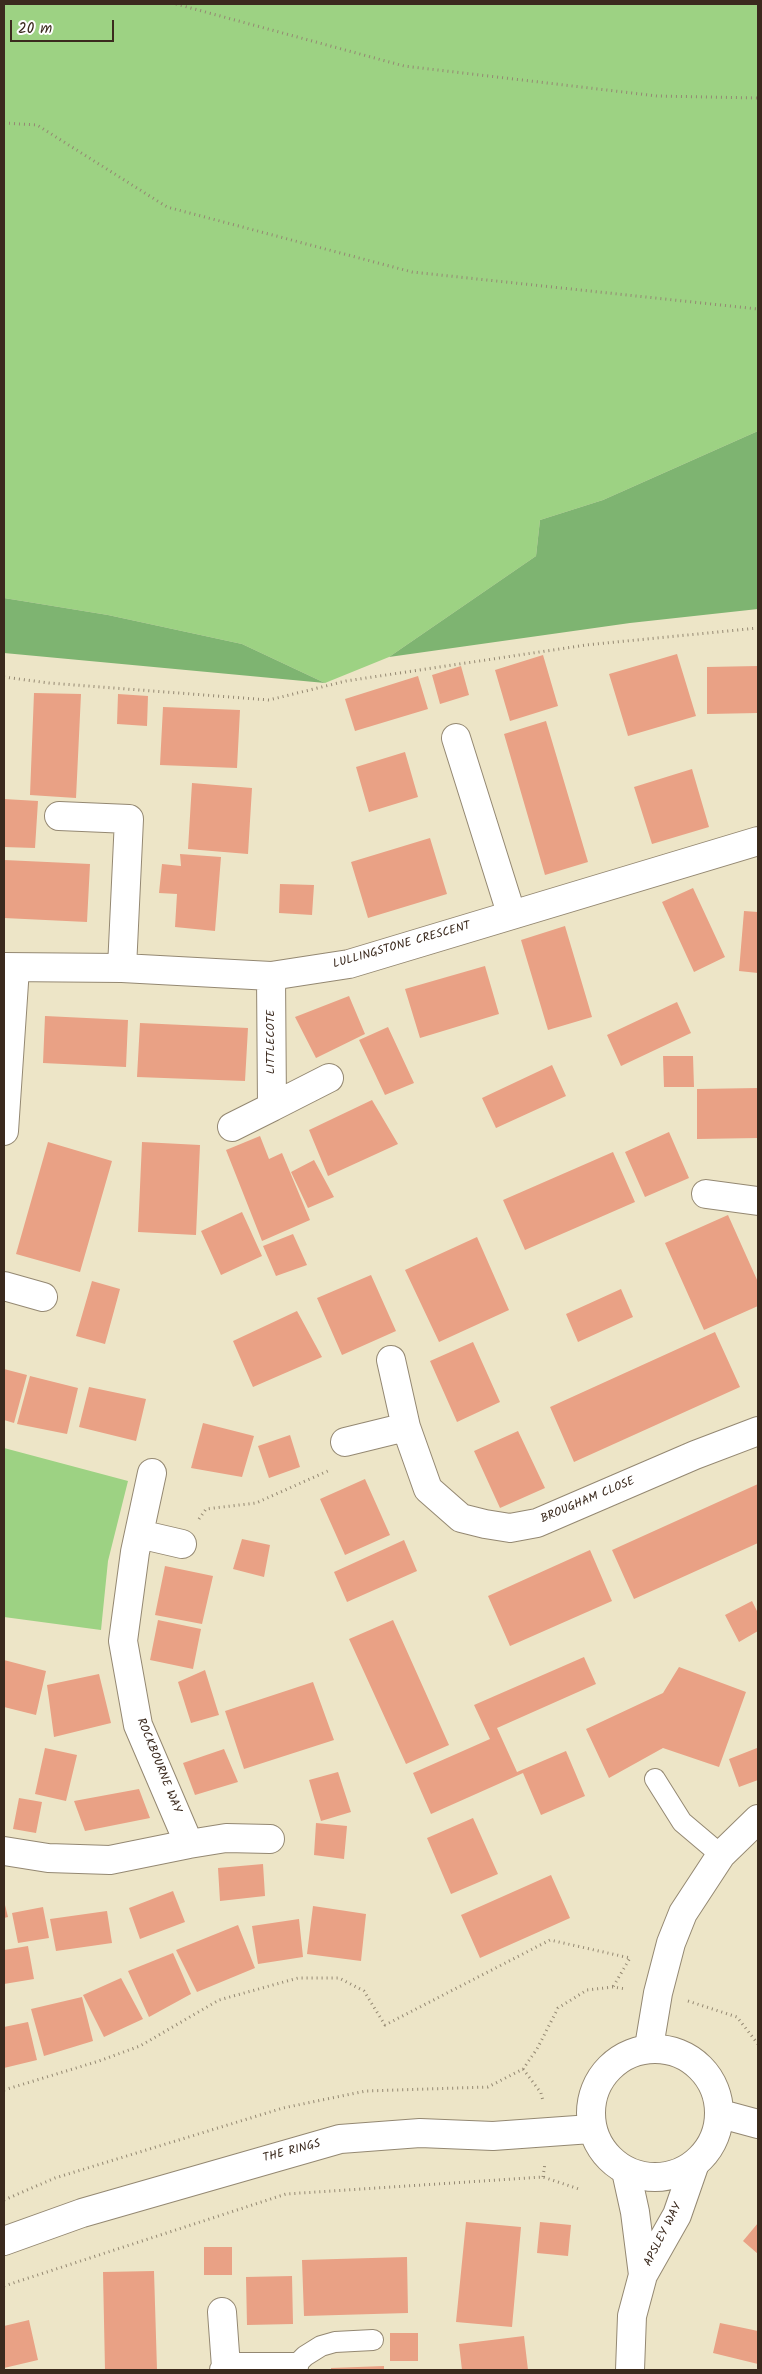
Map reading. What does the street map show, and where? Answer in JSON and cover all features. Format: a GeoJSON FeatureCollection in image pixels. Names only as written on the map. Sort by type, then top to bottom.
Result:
{"type":"FeatureCollection","features":[{"type":"Feature","properties":{"kind":"street"},"geometry":{"type":"LineString","coordinates":[[456,738],[511,913]]}},
{"type":"Feature","properties":{"kind":"street"},"geometry":{"type":"LineString","coordinates":[[58,816],[129,819],[122,968]]}},
{"type":"Feature","properties":{"kind":"street","name":"LULLINGSTONE CRESCENT"},"geometry":{"type":"LineString","coordinates":[[9,967],[122,968],[271,976],[348,964],[511,913],[590,892],[758,841]]}},
{"type":"Feature","properties":{"kind":"street"},"geometry":{"type":"LineString","coordinates":[[4,1130],[9,967]]}},
{"type":"Feature","properties":{"kind":"street","name":"LITTLECOTE"},"geometry":{"type":"LineString","coordinates":[[271,976],[272,1107]]}},
{"type":"Feature","properties":{"kind":"street"},"geometry":{"type":"LineString","coordinates":[[232,1127],[329,1078]]}},
{"type":"Feature","properties":{"kind":"street"},"geometry":{"type":"LineString","coordinates":[[706,1194],[758,1201]]}},
{"type":"Feature","properties":{"kind":"street"},"geometry":{"type":"LineString","coordinates":[[4,1286],[43,1297]]}},
{"type":"Feature","properties":{"kind":"street","name":"BROUGHAM CLOSE"},"geometry":{"type":"LineString","coordinates":[[391,1360],[406,1427],[428,1489],[461,1518],[510,1528],[537,1523],[758,1431]]}},
{"type":"Feature","properties":{"kind":"street"},"geometry":{"type":"LineString","coordinates":[[346,1442],[406,1427]]}},
{"type":"Feature","properties":{"kind":"street","name":"ROCKBOURNE WAY"},"geometry":{"type":"LineString","coordinates":[[152,1473],[139,1534],[123,1641],[138,1725],[189,1844]]}},
{"type":"Feature","properties":{"kind":"street"},"geometry":{"type":"LineString","coordinates":[[139,1534],[182,1544]]}},
{"type":"Feature","properties":{"kind":"street"},"geometry":{"type":"LineString","coordinates":[[649,2047],[658,1993],[671,1943],[683,1913],[721,1855],[758,1819]]}},
{"type":"Feature","properties":{"kind":"street"},"geometry":{"type":"LineString","coordinates":[[4,1851],[48,1858],[110,1860],[226,1838],[270,1840]]}},
{"type":"Feature","properties":{"kind":"street"},"geometry":{"type":"LineString","coordinates":[[649,2047],[685,2055],[709,2076],[718,2097],[721,2114],[711,2145],[694,2166],[671,2175],[648,2177],[626,2171],[605,2154],[591,2129],[592,2094],[608,2067],[626,2054],[649,2047]]}},
{"type":"Feature","properties":{"kind":"street"},"geometry":{"type":"LineString","coordinates":[[721,2114],[758,2124]]}},
{"type":"Feature","properties":{"kind":"street","name":"THE RINGS"},"geometry":{"type":"LineString","coordinates":[[4,2242],[91,2211],[340,2139],[420,2133],[494,2136],[591,2129]]}},
{"type":"Feature","properties":{"kind":"street","name":"APSLEY WAY"},"geometry":{"type":"LineString","coordinates":[[630,2370],[632,2316],[643,2275],[677,2215],[694,2166]]}},
{"type":"Feature","properties":{"kind":"street","name":"APSLEY WAY"},"geometry":{"type":"LineString","coordinates":[[626,2171],[635,2212],[643,2275]]}},
{"type":"Feature","properties":{"kind":"street"},"geometry":{"type":"LineString","coordinates":[[222,2312],[225,2368],[294,2367]]}},
{"type":"Feature","properties":{"kind":"lane"},"geometry":{"type":"LineString","coordinates":[[654,1779],[682,1822],[721,1855]]}},
{"type":"Feature","properties":{"kind":"lane"},"geometry":{"type":"LineString","coordinates":[[294,2367],[305,2356],[321,2346],[335,2342],[373,2340]]}},
{"type":"Feature","properties":{"kind":"path"},"geometry":{"type":"LineString","coordinates":[[176,4],[404,66],[657,96],[758,98]]}},
{"type":"Feature","properties":{"kind":"path"},"geometry":{"type":"LineString","coordinates":[[4,123],[37,124],[167,207],[412,272],[758,309]]}},
{"type":"Feature","properties":{"kind":"path"},"geometry":{"type":"LineString","coordinates":[[4,677],[49,683],[269,700],[346,681],[586,644],[758,628]]}},
{"type":"Feature","properties":{"kind":"path"},"geometry":{"type":"LineString","coordinates":[[182,1544],[206,1509],[256,1504],[350,1461],[346,1442]]}},
{"type":"Feature","properties":{"kind":"path"},"geometry":{"type":"LineString","coordinates":[[4,2090],[99,2061],[140,2046],[220,2000],[298,1978],[339,1978],[364,1991],[385,2025],[550,1940],[630,1958],[613,1987]]}},
{"type":"Feature","properties":{"kind":"path"},"geometry":{"type":"LineString","coordinates":[[4,2200],[56,2178],[283,2108],[366,2091],[488,2087],[523,2069],[537,2049],[558,2008],[586,1990],[613,1987],[658,1993],[737,2017],[758,2044]]}},
{"type":"Feature","properties":{"kind":"path"},"geometry":{"type":"LineString","coordinates":[[4,2286],[286,2194],[543,2177],[579,2189]]}},
{"type":"Feature","properties":{"kind":"green space"},"geometry":{"type":"Polygon","coordinates":[[[4,4],[758,4],[758,431],[603,500],[540,520],[536,556],[389,657],[325,683],[242,644],[108,615],[4,598],[4,4]]]}},
{"type":"Feature","properties":{"kind":"green space"},"geometry":{"type":"Polygon","coordinates":[[[758,431],[758,609],[630,623],[389,657],[536,556],[540,520],[603,500],[758,431]]]}},
{"type":"Feature","properties":{"kind":"green space"},"geometry":{"type":"Polygon","coordinates":[[[4,598],[108,615],[242,644],[325,683],[4,653],[4,598]]]}},
{"type":"Feature","properties":{"kind":"green space"},"geometry":{"type":"Polygon","coordinates":[[[4,1448],[128,1481],[108,1561],[101,1630],[4,1617],[4,1448]]]}},
{"type":"Feature","properties":{"kind":"building"},"geometry":{"type":"Polygon","coordinates":[[[677,654],[696,716],[628,736],[609,674],[677,654]]]}},
{"type":"Feature","properties":{"kind":"building"},"geometry":{"type":"Polygon","coordinates":[[[543,655],[558,706],[510,721],[495,670],[543,655]]]}},
{"type":"Feature","properties":{"kind":"building"},"geometry":{"type":"Polygon","coordinates":[[[461,666],[469,695],[440,704],[432,675],[461,666]]]}},
{"type":"Feature","properties":{"kind":"building"},"geometry":{"type":"Polygon","coordinates":[[[758,666],[758,713],[707,714],[707,667],[758,666]]]}},
{"type":"Feature","properties":{"kind":"building"},"geometry":{"type":"Polygon","coordinates":[[[418,676],[428,709],[355,731],[345,699],[418,676]]]}},
{"type":"Feature","properties":{"kind":"building"},"geometry":{"type":"Polygon","coordinates":[[[34,693],[81,694],[76,798],[30,795],[34,693]]]}},
{"type":"Feature","properties":{"kind":"building"},"geometry":{"type":"Polygon","coordinates":[[[118,694],[148,696],[147,726],[117,724],[118,694]]]}},
{"type":"Feature","properties":{"kind":"building"},"geometry":{"type":"Polygon","coordinates":[[[163,707],[240,710],[237,768],[160,765],[163,707]]]}},
{"type":"Feature","properties":{"kind":"building"},"geometry":{"type":"Polygon","coordinates":[[[546,721],[588,862],[545,875],[504,734],[546,721]]]}},
{"type":"Feature","properties":{"kind":"building"},"geometry":{"type":"Polygon","coordinates":[[[405,752],[418,797],[369,812],[356,767],[405,752]]]}},
{"type":"Feature","properties":{"kind":"building"},"geometry":{"type":"Polygon","coordinates":[[[692,769],[709,827],[652,844],[634,787],[692,769]]]}},
{"type":"Feature","properties":{"kind":"building"},"geometry":{"type":"Polygon","coordinates":[[[192,783],[252,788],[248,854],[188,849],[192,783]]]}},
{"type":"Feature","properties":{"kind":"building"},"geometry":{"type":"Polygon","coordinates":[[[4,799],[38,801],[35,848],[4,847],[4,799]]]}},
{"type":"Feature","properties":{"kind":"building"},"geometry":{"type":"Polygon","coordinates":[[[430,838],[447,894],[368,918],[351,862],[430,838]]]}},
{"type":"Feature","properties":{"kind":"building"},"geometry":{"type":"Polygon","coordinates":[[[180,854],[221,857],[215,931],[175,927],[177,894],[159,893],[162,864],[181,866],[180,854]]]}},
{"type":"Feature","properties":{"kind":"building"},"geometry":{"type":"Polygon","coordinates":[[[4,860],[90,864],[87,922],[4,918],[4,860]]]}},
{"type":"Feature","properties":{"kind":"building"},"geometry":{"type":"Polygon","coordinates":[[[280,884],[314,885],[312,915],[279,913],[280,884]]]}},
{"type":"Feature","properties":{"kind":"building"},"geometry":{"type":"Polygon","coordinates":[[[693,888],[725,957],[694,972],[662,902],[693,888]]]}},
{"type":"Feature","properties":{"kind":"building"},"geometry":{"type":"Polygon","coordinates":[[[744,911],[758,912],[758,973],[739,971],[744,911]]]}},
{"type":"Feature","properties":{"kind":"building"},"geometry":{"type":"Polygon","coordinates":[[[565,926],[592,1017],[548,1030],[521,940],[565,926]]]}},
{"type":"Feature","properties":{"kind":"building"},"geometry":{"type":"Polygon","coordinates":[[[485,966],[499,1014],[420,1038],[405,989],[485,966]]]}},
{"type":"Feature","properties":{"kind":"building"},"geometry":{"type":"Polygon","coordinates":[[[349,996],[365,1034],[316,1058],[295,1017],[349,996]]]}},
{"type":"Feature","properties":{"kind":"building"},"geometry":{"type":"Polygon","coordinates":[[[677,1002],[691,1033],[621,1066],[607,1035],[677,1002]]]}},
{"type":"Feature","properties":{"kind":"building"},"geometry":{"type":"Polygon","coordinates":[[[45,1016],[128,1020],[126,1067],[43,1063],[45,1016]]]}},
{"type":"Feature","properties":{"kind":"building"},"geometry":{"type":"Polygon","coordinates":[[[140,1023],[248,1028],[245,1081],[137,1077],[140,1023]]]}},
{"type":"Feature","properties":{"kind":"building"},"geometry":{"type":"Polygon","coordinates":[[[388,1027],[414,1083],[385,1095],[359,1040],[388,1027]]]}},
{"type":"Feature","properties":{"kind":"building"},"geometry":{"type":"Polygon","coordinates":[[[663,1056],[693,1056],[694,1087],[664,1087],[663,1056]]]}},
{"type":"Feature","properties":{"kind":"building"},"geometry":{"type":"Polygon","coordinates":[[[552,1065],[566,1096],[496,1128],[482,1098],[552,1065]]]}},
{"type":"Feature","properties":{"kind":"building"},"geometry":{"type":"Polygon","coordinates":[[[758,1088],[758,1138],[697,1139],[697,1089],[758,1088]]]}},
{"type":"Feature","properties":{"kind":"building"},"geometry":{"type":"Polygon","coordinates":[[[372,1100],[398,1144],[328,1176],[309,1130],[372,1100]]]}},
{"type":"Feature","properties":{"kind":"building"},"geometry":{"type":"Polygon","coordinates":[[[669,1132],[689,1178],[645,1197],[625,1152],[669,1132]]]}},
{"type":"Feature","properties":{"kind":"building"},"geometry":{"type":"Polygon","coordinates":[[[260,1136],[269,1159],[282,1153],[310,1220],[262,1241],[226,1150],[260,1136]]]}},
{"type":"Feature","properties":{"kind":"building"},"geometry":{"type":"Polygon","coordinates":[[[48,1142],[112,1161],[80,1272],[16,1254],[48,1142]]]}},
{"type":"Feature","properties":{"kind":"building"},"geometry":{"type":"Polygon","coordinates":[[[142,1142],[200,1145],[196,1235],[138,1232],[142,1142]]]}},
{"type":"Feature","properties":{"kind":"building"},"geometry":{"type":"Polygon","coordinates":[[[613,1152],[635,1202],[525,1250],[503,1200],[613,1152]]]}},
{"type":"Feature","properties":{"kind":"building"},"geometry":{"type":"Polygon","coordinates":[[[314,1160],[334,1197],[308,1208],[291,1172],[314,1160]]]}},
{"type":"Feature","properties":{"kind":"building"},"geometry":{"type":"Polygon","coordinates":[[[242,1212],[262,1256],[221,1275],[201,1231],[242,1212]]]}},
{"type":"Feature","properties":{"kind":"building"},"geometry":{"type":"Polygon","coordinates":[[[728,1215],[758,1282],[758,1306],[704,1330],[665,1243],[728,1215]]]}},
{"type":"Feature","properties":{"kind":"building"},"geometry":{"type":"Polygon","coordinates":[[[293,1234],[307,1265],[276,1276],[263,1246],[293,1234]]]}},
{"type":"Feature","properties":{"kind":"building"},"geometry":{"type":"Polygon","coordinates":[[[477,1237],[509,1310],[439,1342],[405,1270],[477,1237]]]}},
{"type":"Feature","properties":{"kind":"building"},"geometry":{"type":"Polygon","coordinates":[[[371,1275],[396,1331],[342,1355],[317,1298],[371,1275]]]}},
{"type":"Feature","properties":{"kind":"building"},"geometry":{"type":"Polygon","coordinates":[[[92,1281],[120,1289],[105,1344],[76,1336],[92,1281]]]}},
{"type":"Feature","properties":{"kind":"building"},"geometry":{"type":"Polygon","coordinates":[[[621,1289],[633,1317],[578,1342],[566,1314],[621,1289]]]}},
{"type":"Feature","properties":{"kind":"building"},"geometry":{"type":"Polygon","coordinates":[[[297,1311],[322,1357],[253,1387],[233,1341],[297,1311]]]}},
{"type":"Feature","properties":{"kind":"building"},"geometry":{"type":"Polygon","coordinates":[[[715,1332],[740,1387],[574,1462],[550,1407],[715,1332]]]}},
{"type":"Feature","properties":{"kind":"building"},"geometry":{"type":"Polygon","coordinates":[[[473,1342],[500,1402],[457,1422],[430,1361],[473,1342]]]}},
{"type":"Feature","properties":{"kind":"building"},"geometry":{"type":"Polygon","coordinates":[[[4,1369],[27,1375],[14,1423],[4,1420],[4,1369]]]}},
{"type":"Feature","properties":{"kind":"building"},"geometry":{"type":"Polygon","coordinates":[[[30,1376],[78,1388],[67,1434],[17,1424],[30,1376]]]}},
{"type":"Feature","properties":{"kind":"building"},"geometry":{"type":"Polygon","coordinates":[[[89,1387],[146,1399],[136,1441],[79,1427],[89,1387]]]}},
{"type":"Feature","properties":{"kind":"building"},"geometry":{"type":"Polygon","coordinates":[[[203,1423],[254,1436],[242,1477],[191,1468],[203,1423]]]}},
{"type":"Feature","properties":{"kind":"building"},"geometry":{"type":"Polygon","coordinates":[[[518,1431],[545,1488],[500,1508],[474,1451],[518,1431]]]}},
{"type":"Feature","properties":{"kind":"building"},"geometry":{"type":"Polygon","coordinates":[[[290,1435],[300,1467],[269,1478],[258,1446],[290,1435]]]}},
{"type":"Feature","properties":{"kind":"building"},"geometry":{"type":"Polygon","coordinates":[[[365,1479],[390,1535],[345,1555],[320,1499],[365,1479]]]}},
{"type":"Feature","properties":{"kind":"building"},"geometry":{"type":"Polygon","coordinates":[[[758,1484],[758,1543],[634,1599],[612,1550],[758,1484]]]}},
{"type":"Feature","properties":{"kind":"building"},"geometry":{"type":"Polygon","coordinates":[[[242,1539],[270,1545],[264,1577],[233,1569],[242,1539]]]}},
{"type":"Feature","properties":{"kind":"building"},"geometry":{"type":"Polygon","coordinates":[[[404,1540],[417,1571],[347,1602],[334,1572],[404,1540]]]}},
{"type":"Feature","properties":{"kind":"building"},"geometry":{"type":"Polygon","coordinates":[[[590,1550],[612,1601],[510,1646],[488,1596],[590,1550]]]}},
{"type":"Feature","properties":{"kind":"building"},"geometry":{"type":"Polygon","coordinates":[[[165,1566],[213,1576],[202,1624],[155,1615],[165,1566]]]}},
{"type":"Feature","properties":{"kind":"building"},"geometry":{"type":"Polygon","coordinates":[[[752,1601],[758,1613],[758,1631],[739,1642],[725,1615],[752,1601]]]}},
{"type":"Feature","properties":{"kind":"building"},"geometry":{"type":"Polygon","coordinates":[[[158,1620],[201,1629],[193,1669],[150,1660],[158,1620]]]}},
{"type":"Feature","properties":{"kind":"building"},"geometry":{"type":"Polygon","coordinates":[[[393,1620],[449,1745],[406,1764],[349,1639],[393,1620]]]}},
{"type":"Feature","properties":{"kind":"building"},"geometry":{"type":"Polygon","coordinates":[[[584,1657],[596,1684],[497,1728],[517,1772],[566,1751],[585,1796],[541,1815],[523,1773],[431,1814],[413,1773],[490,1739],[474,1705],[584,1657]]]}},
{"type":"Feature","properties":{"kind":"building"},"geometry":{"type":"Polygon","coordinates":[[[4,1660],[46,1671],[36,1715],[4,1707],[4,1660]]]}},
{"type":"Feature","properties":{"kind":"building"},"geometry":{"type":"Polygon","coordinates":[[[679,1667],[746,1692],[719,1767],[663,1748],[609,1778],[586,1729],[663,1693],[679,1667]]]}},
{"type":"Feature","properties":{"kind":"building"},"geometry":{"type":"Polygon","coordinates":[[[205,1670],[219,1715],[191,1723],[178,1682],[205,1670]]]}},
{"type":"Feature","properties":{"kind":"building"},"geometry":{"type":"Polygon","coordinates":[[[99,1674],[111,1723],[54,1737],[47,1685],[99,1674]]]}},
{"type":"Feature","properties":{"kind":"building"},"geometry":{"type":"Polygon","coordinates":[[[313,1682],[334,1740],[244,1769],[225,1711],[313,1682]]]}},
{"type":"Feature","properties":{"kind":"building"},"geometry":{"type":"Polygon","coordinates":[[[45,1748],[77,1755],[66,1801],[35,1794],[45,1748]]]}},
{"type":"Feature","properties":{"kind":"building"},"geometry":{"type":"Polygon","coordinates":[[[757,1748],[758,1780],[739,1787],[729,1759],[757,1748]]]}},
{"type":"Feature","properties":{"kind":"building"},"geometry":{"type":"Polygon","coordinates":[[[224,1749],[238,1782],[195,1795],[183,1763],[224,1749]]]}},
{"type":"Feature","properties":{"kind":"building"},"geometry":{"type":"Polygon","coordinates":[[[338,1772],[351,1812],[321,1821],[309,1780],[338,1772]]]}},
{"type":"Feature","properties":{"kind":"building"},"geometry":{"type":"Polygon","coordinates":[[[139,1789],[150,1818],[85,1831],[74,1801],[139,1789]]]}},
{"type":"Feature","properties":{"kind":"building"},"geometry":{"type":"Polygon","coordinates":[[[19,1798],[42,1802],[36,1833],[13,1829],[19,1798]]]}},
{"type":"Feature","properties":{"kind":"building"},"geometry":{"type":"Polygon","coordinates":[[[473,1818],[498,1874],[451,1894],[427,1838],[473,1818]]]}},
{"type":"Feature","properties":{"kind":"building"},"geometry":{"type":"Polygon","coordinates":[[[316,1823],[347,1826],[344,1859],[314,1855],[316,1823]]]}},
{"type":"Feature","properties":{"kind":"building"},"geometry":{"type":"Polygon","coordinates":[[[263,1864],[265,1896],[220,1901],[218,1868],[263,1864]]]}},
{"type":"Feature","properties":{"kind":"building"},"geometry":{"type":"Polygon","coordinates":[[[551,1875],[570,1918],[480,1958],[461,1915],[551,1875]]]}},
{"type":"Feature","properties":{"kind":"building"},"geometry":{"type":"Polygon","coordinates":[[[173,1891],[185,1922],[140,1939],[129,1908],[173,1891]]]}},
{"type":"Feature","properties":{"kind":"building"},"geometry":{"type":"Polygon","coordinates":[[[4,1901],[8,1917],[4,1918],[4,1901]]]}},
{"type":"Feature","properties":{"kind":"building"},"geometry":{"type":"Polygon","coordinates":[[[313,1906],[366,1914],[361,1961],[307,1954],[313,1906]]]}},
{"type":"Feature","properties":{"kind":"building"},"geometry":{"type":"Polygon","coordinates":[[[43,1907],[49,1938],[18,1943],[12,1913],[43,1907]]]}},
{"type":"Feature","properties":{"kind":"building"},"geometry":{"type":"Polygon","coordinates":[[[107,1911],[112,1943],[56,1951],[50,1919],[107,1911]]]}},
{"type":"Feature","properties":{"kind":"building"},"geometry":{"type":"Polygon","coordinates":[[[299,1919],[303,1957],[258,1964],[252,1926],[299,1919]]]}},
{"type":"Feature","properties":{"kind":"building"},"geometry":{"type":"Polygon","coordinates":[[[238,1925],[255,1968],[197,1992],[176,1950],[238,1925]]]}},
{"type":"Feature","properties":{"kind":"building"},"geometry":{"type":"Polygon","coordinates":[[[28,1946],[34,1979],[4,1984],[4,1950],[28,1946]]]}},
{"type":"Feature","properties":{"kind":"building"},"geometry":{"type":"Polygon","coordinates":[[[173,1953],[191,1994],[149,2017],[128,1971],[173,1953]]]}},
{"type":"Feature","properties":{"kind":"building"},"geometry":{"type":"Polygon","coordinates":[[[121,1978],[143,2019],[104,2037],[83,1995],[121,1978]]]}},
{"type":"Feature","properties":{"kind":"building"},"geometry":{"type":"Polygon","coordinates":[[[82,1997],[93,2041],[44,2056],[31,2009],[82,1997]]]}},
{"type":"Feature","properties":{"kind":"building"},"geometry":{"type":"Polygon","coordinates":[[[28,2022],[37,2060],[4,2068],[4,2027],[28,2022]]]}},
{"type":"Feature","properties":{"kind":"building"},"geometry":{"type":"Polygon","coordinates":[[[466,2222],[521,2227],[512,2327],[456,2322],[466,2222]]]}},
{"type":"Feature","properties":{"kind":"building"},"geometry":{"type":"Polygon","coordinates":[[[540,2222],[571,2225],[568,2256],[537,2253],[540,2222]]]}},
{"type":"Feature","properties":{"kind":"building"},"geometry":{"type":"Polygon","coordinates":[[[758,2223],[758,2254],[743,2241],[758,2223]]]}},
{"type":"Feature","properties":{"kind":"building"},"geometry":{"type":"Polygon","coordinates":[[[204,2247],[232,2247],[232,2275],[204,2275],[204,2247]]]}},
{"type":"Feature","properties":{"kind":"building"},"geometry":{"type":"Polygon","coordinates":[[[407,2257],[408,2313],[304,2316],[302,2260],[407,2257]]]}},
{"type":"Feature","properties":{"kind":"building"},"geometry":{"type":"Polygon","coordinates":[[[154,2271],[157,2370],[105,2370],[103,2272],[154,2271]]]}},
{"type":"Feature","properties":{"kind":"building"},"geometry":{"type":"Polygon","coordinates":[[[292,2276],[293,2324],[247,2325],[246,2277],[292,2276]]]}},
{"type":"Feature","properties":{"kind":"building"},"geometry":{"type":"Polygon","coordinates":[[[29,2320],[38,2360],[4,2368],[4,2326],[29,2320]]]}},
{"type":"Feature","properties":{"kind":"building"},"geometry":{"type":"Polygon","coordinates":[[[720,2323],[758,2331],[758,2364],[713,2353],[720,2323]]]}},
{"type":"Feature","properties":{"kind":"building"},"geometry":{"type":"Polygon","coordinates":[[[390,2333],[418,2333],[418,2361],[390,2361],[390,2333]]]}},
{"type":"Feature","properties":{"kind":"building"},"geometry":{"type":"Polygon","coordinates":[[[524,2336],[528,2370],[462,2370],[459,2344],[524,2336]]]}},
{"type":"Feature","properties":{"kind":"building"},"geometry":{"type":"Polygon","coordinates":[[[384,2366],[384,2370],[331,2370],[331,2368],[384,2366]]]}}]}
